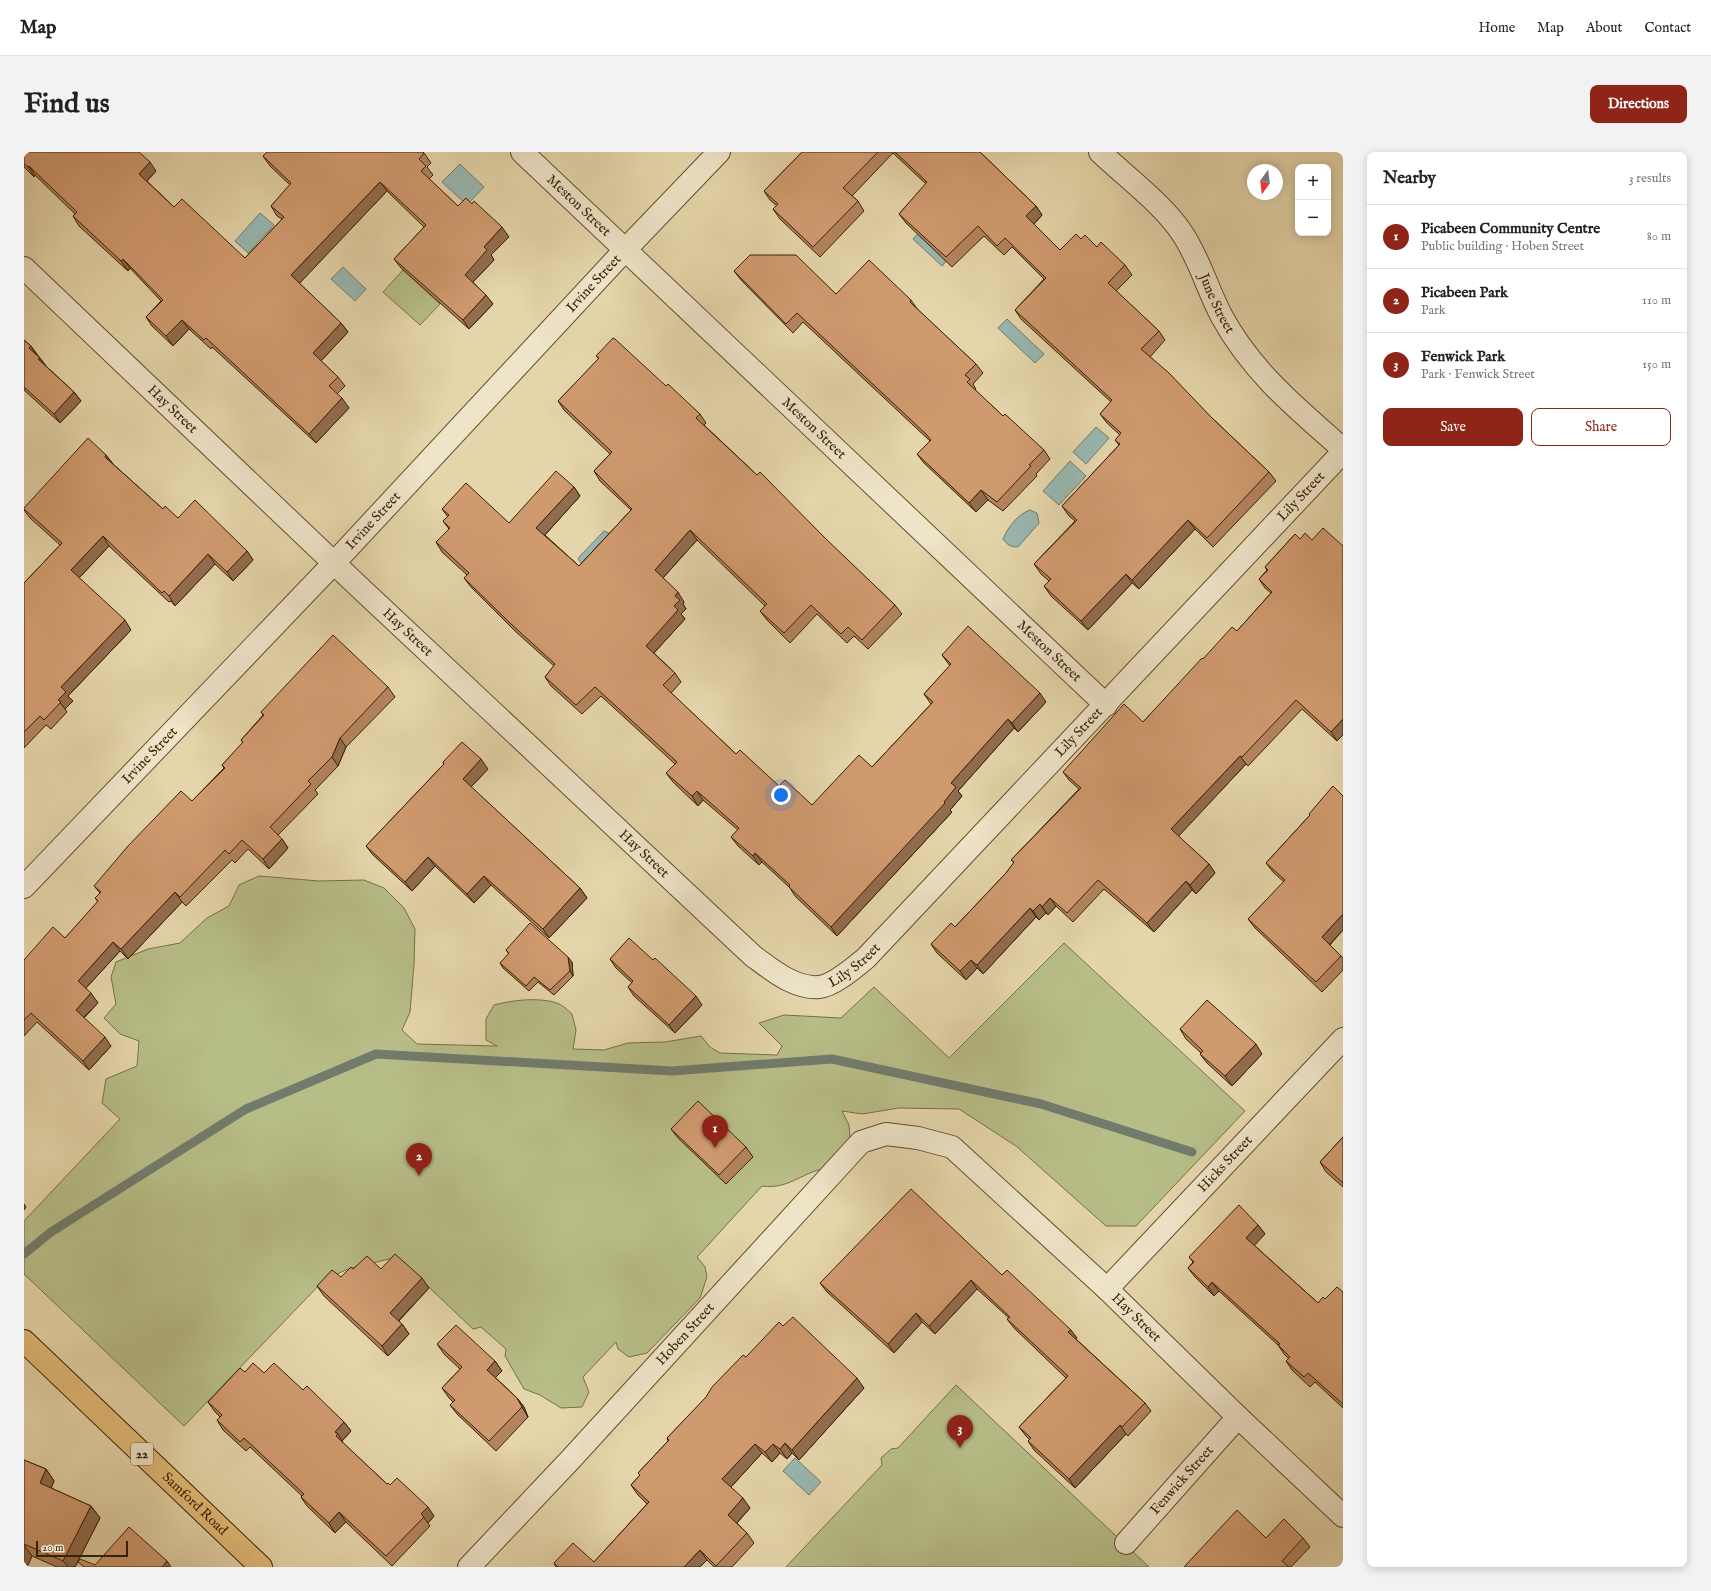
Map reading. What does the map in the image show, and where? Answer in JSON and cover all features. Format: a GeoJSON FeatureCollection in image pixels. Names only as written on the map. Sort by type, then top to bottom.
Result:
{"type":"FeatureCollection","features":[{"type":"Feature","properties":{"kind":"main road","name":"Samford Road"},"geometry":{"type":"LineString","coordinates":[[24,1341],[261,1567]]}},
{"type":"Feature","properties":{"kind":"street","name":"Meston Street"},"geometry":{"type":"LineString","coordinates":[[522,152],[1106,705]]}},
{"type":"Feature","properties":{"kind":"street","name":"Irvine Street"},"geometry":{"type":"LineString","coordinates":[[24,887],[334,563],[625,250],[719,152]]}},
{"type":"Feature","properties":{"kind":"street","name":"June Street"},"geometry":{"type":"LineString","coordinates":[[1100,152],[1162,210],[1182,232],[1193,252],[1222,316],[1256,366],[1277,390],[1343,449]]}},
{"type":"Feature","properties":{"kind":"street","name":"Hay Street"},"geometry":{"type":"LineString","coordinates":[[24,268],[334,563],[753,956],[777,973],[800,984]]}},
{"type":"Feature","properties":{"kind":"street","name":"Lily Street"},"geometry":{"type":"LineString","coordinates":[[800,984],[820,987],[842,977],[866,958],[1343,452]]}},
{"type":"Feature","properties":{"kind":"street","name":"Hicks Street"},"geometry":{"type":"LineString","coordinates":[[1107,1289],[1343,1039]]}},
{"type":"Feature","properties":{"kind":"street","name":"Hoben Street"},"geometry":{"type":"LineString","coordinates":[[469,1567],[571,1460],[862,1142],[886,1134],[918,1138]]}},
{"type":"Feature","properties":{"kind":"street","name":"Hay Street"},"geometry":{"type":"LineString","coordinates":[[918,1138],[952,1147],[1107,1289],[1238,1417],[1343,1516]]}},
{"type":"Feature","properties":{"kind":"street","name":"Fenwick Street"},"geometry":{"type":"LineString","coordinates":[[1126,1543],[1238,1417]]}},
{"type":"Feature","properties":{"kind":"green space"},"geometry":{"type":"Polygon","coordinates":[[[403,270],[440,304],[420,325],[383,292],[403,270]]]}},
{"type":"Feature","properties":{"kind":"green space"},"geometry":{"type":"Polygon","coordinates":[[[259,876],[319,881],[364,880],[384,888],[404,908],[415,929],[410,1012],[402,1030],[417,1044],[497,1046],[486,1040],[486,1019],[494,1005],[517,1001],[542,1000],[557,1003],[572,1014],[576,1030],[573,1049],[604,1050],[628,1043],[665,1042],[701,1036],[710,1047],[720,1053],[777,1055],[782,1046],[759,1023],[784,1015],[841,1018],[874,987],[949,1058],[1064,943],[1245,1111],[1136,1226],[1106,1226],[1016,1146],[959,1109],[899,1108],[862,1114],[842,1111],[849,1125],[850,1138],[829,1168],[812,1172],[789,1183],[762,1186],[697,1257],[705,1267],[707,1277],[700,1298],[647,1353],[629,1357],[618,1349],[616,1342],[583,1377],[589,1392],[582,1407],[561,1408],[540,1395],[524,1389],[505,1356],[506,1349],[481,1327],[473,1329],[397,1257],[348,1269],[324,1280],[184,1426],[24,1274],[24,1221],[120,1119],[102,1103],[106,1079],[137,1066],[139,1041],[120,1034],[104,1018],[116,1004],[111,977],[116,962],[148,949],[180,943],[207,918],[229,906],[239,885],[259,876]]]}},
{"type":"Feature","properties":{"kind":"green space"},"geometry":{"type":"Polygon","coordinates":[[[956,1385],[1149,1567],[786,1567],[882,1465],[881,1458],[891,1449],[898,1448],[956,1385]]]}},
{"type":"Feature","properties":{"kind":"water"},"geometry":{"type":"Polygon","coordinates":[[[460,164],[484,187],[467,205],[442,182],[460,164]]]}},
{"type":"Feature","properties":{"kind":"water"},"geometry":{"type":"Polygon","coordinates":[[[260,213],[274,225],[248,253],[235,241],[260,213]]]}},
{"type":"Feature","properties":{"kind":"water"},"geometry":{"type":"Polygon","coordinates":[[[926,225],[954,252],[942,266],[913,239],[926,225]]]}},
{"type":"Feature","properties":{"kind":"water"},"geometry":{"type":"Polygon","coordinates":[[[343,267],[366,289],[355,301],[331,279],[343,267]]]}},
{"type":"Feature","properties":{"kind":"water"},"geometry":{"type":"Polygon","coordinates":[[[1007,319],[1044,354],[1035,363],[998,328],[1007,319]]]}},
{"type":"Feature","properties":{"kind":"water"},"geometry":{"type":"Polygon","coordinates":[[[1096,427],[1109,438],[1086,464],[1073,452],[1096,427]]]}},
{"type":"Feature","properties":{"kind":"water"},"geometry":{"type":"Polygon","coordinates":[[[1070,461],[1086,476],[1059,505],[1043,491],[1070,461]]]}},
{"type":"Feature","properties":{"kind":"water"},"geometry":{"type":"Polygon","coordinates":[[[1030,510],[1037,513],[1039,523],[1018,547],[1009,545],[1003,539],[1008,530],[1021,515],[1030,510]]]}},
{"type":"Feature","properties":{"kind":"water"},"geometry":{"type":"Polygon","coordinates":[[[604,531],[611,534],[582,564],[578,559],[580,556],[604,531]]]}},
{"type":"Feature","properties":{"kind":"water"},"geometry":{"type":"Polygon","coordinates":[[[795,1458],[821,1482],[809,1495],[783,1471],[795,1458]]]}},
{"type":"Feature","properties":{"kind":"building"},"geometry":{"type":"Polygon","coordinates":[[[24,152],[139,152],[150,162],[139,174],[174,207],[182,199],[245,258],[284,217],[271,206],[291,183],[263,156],[267,152],[423,152],[424,153],[419,159],[426,166],[421,171],[458,206],[466,198],[472,204],[474,201],[502,227],[484,247],[487,250],[465,275],[486,295],[463,320],[394,259],[426,225],[380,182],[291,275],[341,323],[313,353],[338,377],[329,386],[342,398],[309,434],[206,338],[204,340],[182,320],[166,336],[146,317],[163,300],[123,259],[121,261],[73,216],[77,212],[29,166],[28,167],[24,164],[24,152]]]}},
{"type":"Feature","properties":{"kind":"building"},"geometry":{"type":"Polygon","coordinates":[[[802,152],[878,152],[843,188],[858,201],[813,247],[773,209],[778,204],[764,191],[802,152]]]}},
{"type":"Feature","properties":{"kind":"building"},"geometry":{"type":"Polygon","coordinates":[[[895,152],[980,152],[1036,206],[1026,216],[1060,250],[1076,234],[1081,239],[1085,235],[1097,247],[1101,242],[1125,265],[1108,283],[1159,331],[1141,349],[1169,373],[1212,418],[1269,472],[1207,538],[1188,520],[1132,580],[1126,574],[1081,621],[1044,586],[1051,579],[1034,564],[1077,520],[1062,506],[1120,444],[1115,440],[1121,433],[1100,414],[1112,400],[1015,310],[1046,278],[1005,238],[997,246],[978,226],[946,257],[899,214],[927,182],[895,152]]]}},
{"type":"Feature","properties":{"kind":"building"},"geometry":{"type":"Polygon","coordinates":[[[750,255],[796,255],[836,294],[869,260],[911,300],[910,302],[976,364],[965,375],[970,379],[967,382],[1003,416],[1005,414],[1044,450],[997,502],[981,490],[969,503],[917,454],[931,440],[926,434],[797,313],[786,324],[734,271],[750,255]]]}},
{"type":"Feature","properties":{"kind":"building"},"geometry":{"type":"Polygon","coordinates":[[[613,338],[666,386],[668,384],[700,414],[696,418],[757,475],[760,472],[825,538],[895,605],[862,640],[848,627],[841,634],[811,605],[784,633],[760,611],[767,604],[690,530],[655,570],[678,592],[675,596],[680,600],[674,606],[678,610],[646,646],[675,673],[663,685],[736,754],[740,750],[779,786],[785,780],[812,805],[859,755],[872,767],[933,702],[924,694],[951,664],[942,655],[968,626],[1040,693],[1012,723],[1008,719],[951,783],[956,787],[944,802],[945,803],[831,927],[789,887],[790,885],[755,853],[753,856],[731,837],[739,828],[697,791],[692,796],[666,773],[677,762],[595,687],[576,705],[545,677],[555,664],[464,578],[469,573],[436,542],[450,528],[443,521],[449,515],[442,509],[466,483],[509,523],[556,471],[574,487],[536,528],[579,566],[632,509],[594,471],[612,452],[558,401],[599,358],[596,356],[613,338]]]}},
{"type":"Feature","properties":{"kind":"building"},"geometry":{"type":"Polygon","coordinates":[[[24,340],[31,346],[29,348],[40,358],[38,359],[74,392],[54,414],[24,387],[24,340]]]}},
{"type":"Feature","properties":{"kind":"building"},"geometry":{"type":"Polygon","coordinates":[[[88,438],[106,455],[105,457],[163,509],[165,506],[178,518],[195,500],[247,551],[227,572],[208,554],[169,596],[164,591],[162,593],[103,536],[71,570],[125,620],[61,687],[66,692],[58,700],[61,702],[44,720],[40,716],[24,732],[24,583],[62,543],[24,508],[88,438]]]}},
{"type":"Feature","properties":{"kind":"building"},"geometry":{"type":"Polygon","coordinates":[[[1323,528],[1343,546],[1343,719],[1331,732],[1296,700],[1242,757],[1240,756],[1171,829],[1209,864],[1190,885],[1186,881],[1147,923],[1098,880],[1067,913],[1050,898],[1042,907],[1040,904],[1033,911],[1030,908],[977,965],[971,960],[960,971],[931,944],[951,923],[955,927],[1006,873],[1014,862],[1011,860],[1081,788],[1063,772],[1124,704],[1143,722],[1232,627],[1237,631],[1272,592],[1259,579],[1268,570],[1265,567],[1295,534],[1300,539],[1305,533],[1312,540],[1323,528]]]}},
{"type":"Feature","properties":{"kind":"building"},"geometry":{"type":"Polygon","coordinates":[[[333,635],[388,687],[340,738],[332,757],[308,781],[311,784],[270,827],[282,839],[263,859],[242,840],[229,854],[225,850],[180,897],[175,892],[121,949],[113,942],[78,981],[91,993],[76,1010],[105,1037],[83,1061],[31,1013],[24,1020],[24,960],[53,927],[65,938],[98,901],[95,898],[101,892],[94,886],[128,846],[181,791],[192,801],[225,768],[222,765],[243,742],[241,740],[264,715],[261,712],[333,635]]]}},
{"type":"Feature","properties":{"kind":"building"},"geometry":{"type":"Polygon","coordinates":[[[462,742],[481,759],[463,779],[580,888],[543,929],[484,876],[467,894],[428,857],[405,882],[366,846],[444,764],[443,762],[462,742]]]}},
{"type":"Feature","properties":{"kind":"building"},"geometry":{"type":"Polygon","coordinates":[[[1333,786],[1343,796],[1343,914],[1322,937],[1341,956],[1316,982],[1248,919],[1285,880],[1266,863],[1310,815],[1309,814],[1333,786]]]}},
{"type":"Feature","properties":{"kind":"building"},"geometry":{"type":"Polygon","coordinates":[[[530,923],[568,957],[570,971],[550,990],[534,977],[526,986],[500,963],[509,953],[506,950],[530,923]]]}},
{"type":"Feature","properties":{"kind":"building"},"geometry":{"type":"Polygon","coordinates":[[[629,938],[653,960],[655,958],[696,996],[669,1025],[628,987],[633,981],[610,959],[629,938]]]}},
{"type":"Feature","properties":{"kind":"building"},"geometry":{"type":"Polygon","coordinates":[[[1207,1000],[1256,1044],[1225,1076],[1200,1054],[1203,1051],[1180,1029],[1207,1000]]]}},
{"type":"Feature","properties":{"kind":"building"},"geometry":{"type":"Polygon","coordinates":[[[698,1101],[746,1147],[719,1175],[671,1129],[698,1101]]]}},
{"type":"Feature","properties":{"kind":"building"},"geometry":{"type":"Polygon","coordinates":[[[1343,1137],[1343,1183],[1320,1162],[1343,1137]]]}},
{"type":"Feature","properties":{"kind":"building"},"geometry":{"type":"Polygon","coordinates":[[[911,1189],[1002,1275],[1007,1270],[1071,1330],[1068,1332],[1145,1403],[1122,1427],[1120,1425],[1069,1479],[1028,1441],[1031,1438],[1019,1427],[1068,1376],[1007,1319],[1010,1317],[971,1280],[929,1326],[916,1313],[888,1344],[820,1283],[911,1189]]]}},
{"type":"Feature","properties":{"kind":"building"},"geometry":{"type":"Polygon","coordinates":[[[1239,1205],[1258,1225],[1246,1238],[1318,1303],[1323,1297],[1325,1299],[1337,1287],[1343,1292],[1343,1404],[1308,1373],[1304,1377],[1286,1361],[1290,1357],[1278,1345],[1280,1344],[1212,1282],[1208,1287],[1188,1268],[1194,1262],[1189,1257],[1239,1205]]]}},
{"type":"Feature","properties":{"kind":"building"},"geometry":{"type":"Polygon","coordinates":[[[395,1254],[422,1278],[390,1313],[402,1324],[382,1346],[317,1286],[332,1270],[341,1277],[351,1267],[353,1269],[367,1256],[381,1269],[395,1254]]]}},
{"type":"Feature","properties":{"kind":"building"},"geometry":{"type":"Polygon","coordinates":[[[793,1317],[857,1378],[792,1450],[785,1443],[780,1449],[773,1444],[765,1452],[755,1444],[722,1479],[743,1498],[728,1515],[747,1533],[716,1566],[700,1550],[684,1567],[558,1567],[554,1563],[573,1543],[594,1562],[649,1502],[631,1485],[640,1475],[638,1473],[669,1440],[667,1438],[706,1397],[712,1387],[743,1355],[746,1357],[779,1322],[783,1326],[793,1317]]]}},
{"type":"Feature","properties":{"kind":"building"},"geometry":{"type":"Polygon","coordinates":[[[456,1325],[495,1361],[487,1370],[517,1398],[522,1407],[489,1441],[450,1405],[455,1400],[442,1388],[462,1367],[437,1344],[456,1325]]]}},
{"type":"Feature","properties":{"kind":"building"},"geometry":{"type":"Polygon","coordinates":[[[253,1363],[264,1373],[274,1363],[303,1390],[307,1386],[344,1422],[335,1432],[338,1434],[336,1436],[387,1484],[388,1483],[390,1485],[397,1478],[428,1507],[421,1514],[424,1517],[386,1556],[339,1512],[329,1523],[301,1497],[304,1494],[244,1438],[240,1442],[217,1420],[222,1415],[208,1402],[240,1368],[245,1372],[253,1363]]]}},
{"type":"Feature","properties":{"kind":"building"},"geometry":{"type":"Polygon","coordinates":[[[24,1460],[46,1469],[40,1483],[91,1506],[63,1561],[24,1544],[24,1460]]]}},
{"type":"Feature","properties":{"kind":"building"},"geometry":{"type":"Polygon","coordinates":[[[1237,1510],[1266,1538],[1284,1519],[1303,1538],[1282,1561],[1289,1567],[1184,1567],[1237,1510]]]}},
{"type":"Feature","properties":{"kind":"building"},"geometry":{"type":"Polygon","coordinates":[[[129,1527],[167,1561],[162,1567],[84,1567],[78,1562],[80,1559],[95,1565],[129,1527]]]}},
{"type":"Feature","properties":{"kind":"waterway"},"geometry":{"type":"LineString","coordinates":[[24,1254],[51,1232],[246,1109],[376,1054],[672,1071],[832,1059],[1041,1104],[1192,1152]]}},
{"type":"Feature","properties":{"kind":"place","name":"Picabeen Community Centre"},"geometry":{"type":"Point","coordinates":[715,1148]}},
{"type":"Feature","properties":{"kind":"place","name":"Picabeen Park"},"geometry":{"type":"Point","coordinates":[419,1176]}},
{"type":"Feature","properties":{"kind":"place","name":"Fenwick Park"},"geometry":{"type":"Point","coordinates":[960,1448]}}]}
